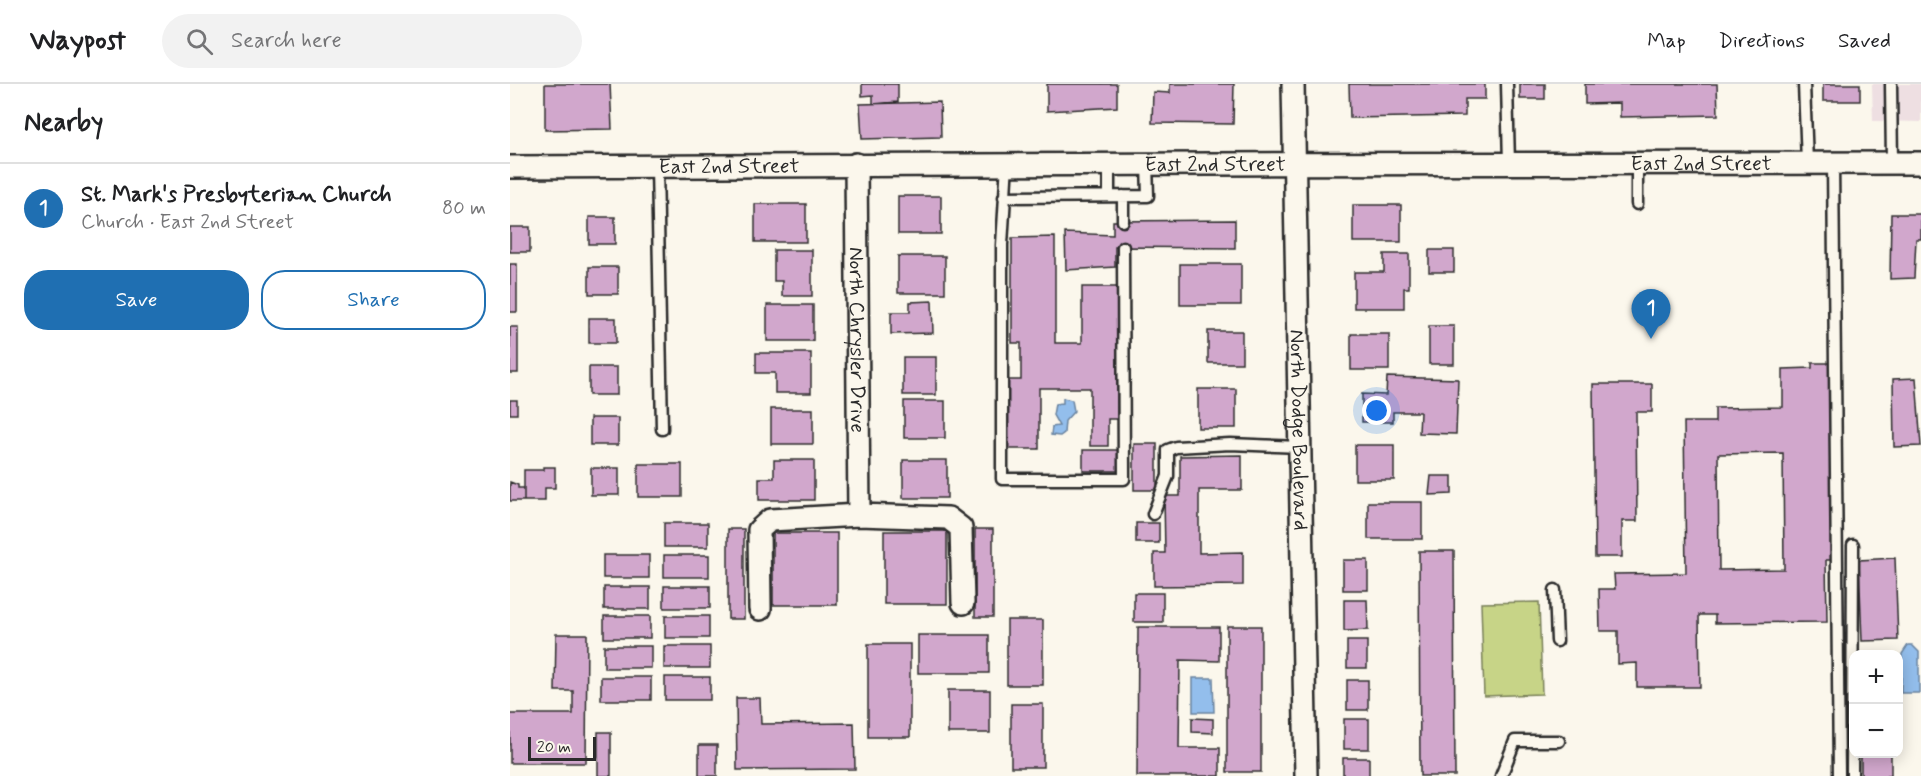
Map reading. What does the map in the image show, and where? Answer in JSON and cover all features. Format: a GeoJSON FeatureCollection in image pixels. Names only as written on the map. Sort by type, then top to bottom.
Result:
{"type":"FeatureCollection","features":[{"type":"Feature","properties":{"kind":"street","name":"North Dodge Boulevard"},"geometry":{"type":"LineString","coordinates":[[1293,84],[1306,776]]}},
{"type":"Feature","properties":{"kind":"street","name":"East 2nd Street"},"geometry":{"type":"LineString","coordinates":[[510,167],[1147,162],[1921,163]]}},
{"type":"Feature","properties":{"kind":"street","name":"North Chrysler Drive"},"geometry":{"type":"LineString","coordinates":[[856,164],[859,515]]}},
{"type":"Feature","properties":{"kind":"street"},"geometry":{"type":"LineString","coordinates":[[760,609],[759,530],[770,520],[859,515],[948,518],[961,528],[963,603]]}},
{"type":"Feature","properties":{"kind":"lane"},"geometry":{"type":"LineString","coordinates":[[1507,84],[1509,164]]}},
{"type":"Feature","properties":{"kind":"lane"},"geometry":{"type":"LineString","coordinates":[[1804,84],[1808,163]]}},
{"type":"Feature","properties":{"kind":"lane"},"geometry":{"type":"LineString","coordinates":[[1891,84],[1892,163]]}},
{"type":"Feature","properties":{"kind":"lane"},"geometry":{"type":"LineString","coordinates":[[1004,197],[1148,196],[1147,162]]}},
{"type":"Feature","properties":{"kind":"lane"},"geometry":{"type":"LineString","coordinates":[[1007,163],[1004,197],[1002,478],[1124,478],[1123,247]]}},
{"type":"Feature","properties":{"kind":"lane"},"geometry":{"type":"LineString","coordinates":[[1110,163],[1110,196]]}},
{"type":"Feature","properties":{"kind":"lane"},"geometry":{"type":"LineString","coordinates":[[1833,163],[1839,776]]}},
{"type":"Feature","properties":{"kind":"lane"},"geometry":{"type":"LineString","coordinates":[[1637,164],[1637,204]]}},
{"type":"Feature","properties":{"kind":"lane"},"geometry":{"type":"LineString","coordinates":[[657,166],[662,429]]}},
{"type":"Feature","properties":{"kind":"lane"},"geometry":{"type":"LineString","coordinates":[[1123,196],[1123,221]]}},
{"type":"Feature","properties":{"kind":"lane"},"geometry":{"type":"LineString","coordinates":[[1153,514],[1168,476],[1168,450],[1176,447],[1230,444],[1300,447]]}},
{"type":"Feature","properties":{"kind":"lane"},"geometry":{"type":"LineString","coordinates":[[1852,776],[1853,545]]}},
{"type":"Feature","properties":{"kind":"lane"},"geometry":{"type":"LineString","coordinates":[[1556,590],[1557,641]]}},
{"type":"Feature","properties":{"kind":"lane"},"geometry":{"type":"LineString","coordinates":[[1501,776],[1515,741],[1559,741]]}},
{"type":"Feature","properties":{"kind":"shaded area"},"geometry":{"type":"Polygon","coordinates":[[[1872,84],[1921,84],[1921,122],[1873,121],[1872,84]]]}},
{"type":"Feature","properties":{"kind":"green space"},"geometry":{"type":"Polygon","coordinates":[[[1539,602],[1542,694],[1484,696],[1481,603],[1539,602]]]}},
{"type":"Feature","properties":{"kind":"water"},"geometry":{"type":"Polygon","coordinates":[[[1063,398],[1072,400],[1074,411],[1065,421],[1064,433],[1060,436],[1051,435],[1052,427],[1059,426],[1053,415],[1055,404],[1063,403],[1063,398]]]}},
{"type":"Feature","properties":{"kind":"water"},"geometry":{"type":"Polygon","coordinates":[[[1908,645],[1912,645],[1919,652],[1919,693],[1903,693],[1903,652],[1908,645]]]}},
{"type":"Feature","properties":{"kind":"water"},"geometry":{"type":"Polygon","coordinates":[[[1193,678],[1213,678],[1214,712],[1193,712],[1193,678]]]}},
{"type":"Feature","properties":{"kind":"building"},"geometry":{"type":"Polygon","coordinates":[[[545,84],[610,84],[612,129],[545,130],[545,84]]]}},
{"type":"Feature","properties":{"kind":"building"},"geometry":{"type":"Polygon","coordinates":[[[862,84],[898,84],[898,102],[873,104],[873,95],[862,96],[862,84]]]}},
{"type":"Feature","properties":{"kind":"building"},"geometry":{"type":"Polygon","coordinates":[[[1047,84],[1117,84],[1117,107],[1047,111],[1047,84]]]}},
{"type":"Feature","properties":{"kind":"building"},"geometry":{"type":"Polygon","coordinates":[[[1170,84],[1234,84],[1233,124],[1152,123],[1153,92],[1170,93],[1170,84]]]}},
{"type":"Feature","properties":{"kind":"building"},"geometry":{"type":"Polygon","coordinates":[[[1349,84],[1485,84],[1485,99],[1465,99],[1465,116],[1350,118],[1349,84]]]}},
{"type":"Feature","properties":{"kind":"building"},"geometry":{"type":"Polygon","coordinates":[[[1520,84],[1545,84],[1545,99],[1520,99],[1520,84]]]}},
{"type":"Feature","properties":{"kind":"building"},"geometry":{"type":"Polygon","coordinates":[[[1585,84],[1717,84],[1718,115],[1620,117],[1620,103],[1585,104],[1585,84]]]}},
{"type":"Feature","properties":{"kind":"building"},"geometry":{"type":"Polygon","coordinates":[[[1823,84],[1860,84],[1860,101],[1823,101],[1823,84]]]}},
{"type":"Feature","properties":{"kind":"building"},"geometry":{"type":"Polygon","coordinates":[[[940,102],[941,137],[862,139],[860,104],[940,102]]]}},
{"type":"Feature","properties":{"kind":"building"},"geometry":{"type":"Polygon","coordinates":[[[898,196],[941,196],[941,234],[898,234],[898,196]]]}},
{"type":"Feature","properties":{"kind":"building"},"geometry":{"type":"Polygon","coordinates":[[[755,204],[806,204],[806,242],[755,242],[755,204]]]}},
{"type":"Feature","properties":{"kind":"building"},"geometry":{"type":"Polygon","coordinates":[[[1353,205],[1401,205],[1401,242],[1353,242],[1353,205]]]}},
{"type":"Feature","properties":{"kind":"building"},"geometry":{"type":"Polygon","coordinates":[[[1891,214],[1921,214],[1921,239],[1916,239],[1914,278],[1890,279],[1891,214]]]}},
{"type":"Feature","properties":{"kind":"building"},"geometry":{"type":"Polygon","coordinates":[[[589,217],[615,217],[615,244],[589,244],[589,217]]]}},
{"type":"Feature","properties":{"kind":"building"},"geometry":{"type":"Polygon","coordinates":[[[1235,220],[1235,248],[1115,247],[1115,267],[1066,270],[1065,233],[1113,235],[1113,221],[1235,220]]]}},
{"type":"Feature","properties":{"kind":"building"},"geometry":{"type":"Polygon","coordinates":[[[510,227],[530,227],[530,252],[510,252],[510,227]]]}},
{"type":"Feature","properties":{"kind":"building"},"geometry":{"type":"Polygon","coordinates":[[[1055,237],[1055,343],[1082,343],[1082,287],[1117,287],[1117,419],[1108,419],[1108,446],[1090,446],[1090,388],[1039,388],[1039,449],[1005,449],[1005,380],[1021,380],[1021,343],[1012,343],[1012,238],[1055,237]]]}},
{"type":"Feature","properties":{"kind":"building"},"geometry":{"type":"Polygon","coordinates":[[[774,250],[812,250],[812,296],[782,296],[782,281],[774,281],[774,250]]]}},
{"type":"Feature","properties":{"kind":"building"},"geometry":{"type":"Polygon","coordinates":[[[1429,250],[1454,250],[1454,272],[1429,272],[1429,250]]]}},
{"type":"Feature","properties":{"kind":"building"},"geometry":{"type":"Polygon","coordinates":[[[1384,254],[1409,254],[1409,288],[1404,288],[1404,308],[1354,308],[1354,272],[1384,272],[1384,254]]]}},
{"type":"Feature","properties":{"kind":"building"},"geometry":{"type":"Polygon","coordinates":[[[898,256],[945,256],[945,293],[898,293],[898,256]]]}},
{"type":"Feature","properties":{"kind":"building"},"geometry":{"type":"Polygon","coordinates":[[[510,264],[517,264],[517,312],[510,312],[510,264]]]}},
{"type":"Feature","properties":{"kind":"building"},"geometry":{"type":"Polygon","coordinates":[[[1180,264],[1241,264],[1241,305],[1180,305],[1180,264]]]}},
{"type":"Feature","properties":{"kind":"building"},"geometry":{"type":"Polygon","coordinates":[[[589,267],[618,267],[618,294],[589,294],[589,267]]]}},
{"type":"Feature","properties":{"kind":"building"},"geometry":{"type":"Polygon","coordinates":[[[932,301],[933,333],[891,334],[891,312],[910,312],[910,302],[932,301]]]}},
{"type":"Feature","properties":{"kind":"building"},"geometry":{"type":"Polygon","coordinates":[[[767,305],[813,305],[813,341],[767,341],[767,305]]]}},
{"type":"Feature","properties":{"kind":"building"},"geometry":{"type":"Polygon","coordinates":[[[589,318],[616,318],[616,343],[589,343],[589,318]]]}},
{"type":"Feature","properties":{"kind":"building"},"geometry":{"type":"Polygon","coordinates":[[[1429,326],[1454,326],[1454,364],[1429,364],[1429,326]]]}},
{"type":"Feature","properties":{"kind":"building"},"geometry":{"type":"Polygon","coordinates":[[[510,327],[518,327],[518,373],[510,373],[510,327]]]}},
{"type":"Feature","properties":{"kind":"building"},"geometry":{"type":"Polygon","coordinates":[[[1208,331],[1242,331],[1242,363],[1208,363],[1208,331]]]}},
{"type":"Feature","properties":{"kind":"building"},"geometry":{"type":"Polygon","coordinates":[[[1351,334],[1389,334],[1389,370],[1351,370],[1351,334]]]}},
{"type":"Feature","properties":{"kind":"building"},"geometry":{"type":"Polygon","coordinates":[[[756,353],[811,353],[811,393],[775,393],[775,373],[756,373],[756,353]]]}},
{"type":"Feature","properties":{"kind":"building"},"geometry":{"type":"Polygon","coordinates":[[[903,357],[936,357],[936,395],[903,395],[903,357]]]}},
{"type":"Feature","properties":{"kind":"building"},"geometry":{"type":"Polygon","coordinates":[[[1812,363],[1830,363],[1832,560],[1826,560],[1827,622],[1715,623],[1715,615],[1699,615],[1700,687],[1637,687],[1637,663],[1618,664],[1618,631],[1600,631],[1599,589],[1615,589],[1614,574],[1686,573],[1684,422],[1715,422],[1715,408],[1783,407],[1783,369],[1812,368],[1812,363]],[[1783,453],[1718,454],[1719,570],[1784,569],[1783,453]]]}},
{"type":"Feature","properties":{"kind":"building"},"geometry":{"type":"Polygon","coordinates":[[[589,367],[617,367],[617,395],[589,395],[589,367]]]}},
{"type":"Feature","properties":{"kind":"building"},"geometry":{"type":"Polygon","coordinates":[[[1387,377],[1458,379],[1456,434],[1419,433],[1420,412],[1393,412],[1393,422],[1362,422],[1362,394],[1386,395],[1387,377]]]}},
{"type":"Feature","properties":{"kind":"building"},"geometry":{"type":"Polygon","coordinates":[[[1916,378],[1921,446],[1894,447],[1893,379],[1916,378]]]}},
{"type":"Feature","properties":{"kind":"building"},"geometry":{"type":"Polygon","coordinates":[[[1593,384],[1652,384],[1652,412],[1636,412],[1637,521],[1622,521],[1622,557],[1595,557],[1593,384]]]}},
{"type":"Feature","properties":{"kind":"building"},"geometry":{"type":"Polygon","coordinates":[[[1198,389],[1236,389],[1236,428],[1198,428],[1198,389]]]}},
{"type":"Feature","properties":{"kind":"building"},"geometry":{"type":"Polygon","coordinates":[[[510,400],[517,400],[517,414],[510,414],[510,400]]]}},
{"type":"Feature","properties":{"kind":"building"},"geometry":{"type":"Polygon","coordinates":[[[904,401],[945,401],[945,438],[904,438],[904,401]]]}},
{"type":"Feature","properties":{"kind":"building"},"geometry":{"type":"Polygon","coordinates":[[[771,409],[813,409],[813,444],[771,444],[771,409]]]}},
{"type":"Feature","properties":{"kind":"building"},"geometry":{"type":"Polygon","coordinates":[[[590,418],[618,418],[618,445],[590,445],[590,418]]]}},
{"type":"Feature","properties":{"kind":"building"},"geometry":{"type":"Polygon","coordinates":[[[1134,444],[1157,444],[1157,490],[1134,490],[1134,444]]]}},
{"type":"Feature","properties":{"kind":"building"},"geometry":{"type":"Polygon","coordinates":[[[1355,445],[1394,445],[1394,480],[1355,480],[1355,445]]]}},
{"type":"Feature","properties":{"kind":"building"},"geometry":{"type":"Polygon","coordinates":[[[1083,450],[1118,450],[1118,471],[1083,471],[1083,450]]]}},
{"type":"Feature","properties":{"kind":"building"},"geometry":{"type":"Polygon","coordinates":[[[1242,455],[1242,490],[1199,490],[1199,553],[1243,552],[1243,585],[1154,586],[1154,553],[1165,553],[1164,496],[1180,496],[1180,456],[1242,455]]]}},
{"type":"Feature","properties":{"kind":"building"},"geometry":{"type":"Polygon","coordinates":[[[774,460],[814,460],[814,500],[759,500],[759,478],[774,478],[774,460]]]}},
{"type":"Feature","properties":{"kind":"building"},"geometry":{"type":"Polygon","coordinates":[[[903,460],[947,460],[947,498],[903,498],[903,460]]]}},
{"type":"Feature","properties":{"kind":"building"},"geometry":{"type":"Polygon","coordinates":[[[638,464],[682,464],[682,497],[638,497],[638,464]]]}},
{"type":"Feature","properties":{"kind":"building"},"geometry":{"type":"Polygon","coordinates":[[[543,467],[555,467],[555,488],[545,488],[545,501],[524,501],[524,470],[543,470],[543,467]]]}},
{"type":"Feature","properties":{"kind":"building"},"geometry":{"type":"Polygon","coordinates":[[[591,468],[619,468],[619,495],[591,495],[591,468]]]}},
{"type":"Feature","properties":{"kind":"building"},"geometry":{"type":"Polygon","coordinates":[[[1431,476],[1452,476],[1452,494],[1429,495],[1431,476]]]}},
{"type":"Feature","properties":{"kind":"building"},"geometry":{"type":"Polygon","coordinates":[[[510,482],[518,485],[518,488],[524,488],[524,501],[510,501],[510,482]]]}},
{"type":"Feature","properties":{"kind":"building"},"geometry":{"type":"Polygon","coordinates":[[[1368,502],[1422,502],[1422,539],[1368,539],[1368,502]]]}},
{"type":"Feature","properties":{"kind":"building"},"geometry":{"type":"Polygon","coordinates":[[[664,523],[708,523],[708,547],[664,547],[664,523]]]}},
{"type":"Feature","properties":{"kind":"building"},"geometry":{"type":"Polygon","coordinates":[[[1136,523],[1159,523],[1159,543],[1136,543],[1136,523]]]}},
{"type":"Feature","properties":{"kind":"building"},"geometry":{"type":"Polygon","coordinates":[[[728,529],[744,529],[744,619],[728,619],[728,529]]]}},
{"type":"Feature","properties":{"kind":"building"},"geometry":{"type":"Polygon","coordinates":[[[975,529],[993,529],[993,617],[975,617],[975,529]]]}},
{"type":"Feature","properties":{"kind":"building"},"geometry":{"type":"Polygon","coordinates":[[[884,531],[947,531],[947,604],[884,604],[884,531]]]}},
{"type":"Feature","properties":{"kind":"building"},"geometry":{"type":"Polygon","coordinates":[[[773,533],[837,533],[837,605],[773,605],[773,533]]]}},
{"type":"Feature","properties":{"kind":"building"},"geometry":{"type":"Polygon","coordinates":[[[1419,551],[1454,551],[1455,776],[1420,776],[1419,551]]]}},
{"type":"Feature","properties":{"kind":"building"},"geometry":{"type":"Polygon","coordinates":[[[603,555],[649,555],[649,578],[603,578],[603,555]]]}},
{"type":"Feature","properties":{"kind":"building"},"geometry":{"type":"Polygon","coordinates":[[[664,555],[709,555],[709,577],[664,577],[664,555]]]}},
{"type":"Feature","properties":{"kind":"building"},"geometry":{"type":"Polygon","coordinates":[[[1895,558],[1898,640],[1862,641],[1859,560],[1895,558]]]}},
{"type":"Feature","properties":{"kind":"building"},"geometry":{"type":"Polygon","coordinates":[[[1343,560],[1368,560],[1368,590],[1343,590],[1343,560]]]}},
{"type":"Feature","properties":{"kind":"building"},"geometry":{"type":"Polygon","coordinates":[[[664,586],[710,586],[710,608],[664,608],[664,586]]]}},
{"type":"Feature","properties":{"kind":"building"},"geometry":{"type":"Polygon","coordinates":[[[604,587],[650,587],[650,609],[604,609],[604,587]]]}},
{"type":"Feature","properties":{"kind":"building"},"geometry":{"type":"Polygon","coordinates":[[[1134,593],[1163,593],[1163,622],[1134,622],[1134,593]]]}},
{"type":"Feature","properties":{"kind":"building"},"geometry":{"type":"Polygon","coordinates":[[[1344,600],[1367,600],[1368,630],[1344,631],[1344,600]]]}},
{"type":"Feature","properties":{"kind":"building"},"geometry":{"type":"Polygon","coordinates":[[[604,616],[650,616],[650,638],[604,638],[604,616]]]}},
{"type":"Feature","properties":{"kind":"building"},"geometry":{"type":"Polygon","coordinates":[[[665,616],[709,616],[709,638],[665,638],[665,616]]]}},
{"type":"Feature","properties":{"kind":"building"},"geometry":{"type":"Polygon","coordinates":[[[1007,620],[1043,620],[1043,685],[1007,685],[1007,620]]]}},
{"type":"Feature","properties":{"kind":"building"},"geometry":{"type":"Polygon","coordinates":[[[1227,626],[1261,626],[1261,772],[1227,772],[1227,626]]]}},
{"type":"Feature","properties":{"kind":"building"},"geometry":{"type":"Polygon","coordinates":[[[1138,627],[1219,627],[1219,661],[1180,660],[1179,748],[1220,748],[1220,776],[1137,776],[1138,627]]]}},
{"type":"Feature","properties":{"kind":"building"},"geometry":{"type":"Polygon","coordinates":[[[556,634],[587,634],[586,763],[510,763],[510,714],[573,714],[573,691],[555,691],[556,634]]]}},
{"type":"Feature","properties":{"kind":"building"},"geometry":{"type":"Polygon","coordinates":[[[918,635],[989,635],[989,673],[918,673],[918,635]]]}},
{"type":"Feature","properties":{"kind":"building"},"geometry":{"type":"Polygon","coordinates":[[[1347,641],[1367,641],[1367,668],[1347,668],[1347,641]]]}},
{"type":"Feature","properties":{"kind":"building"},"geometry":{"type":"Polygon","coordinates":[[[868,644],[910,644],[910,737],[868,737],[868,644]]]}},
{"type":"Feature","properties":{"kind":"building"},"geometry":{"type":"Polygon","coordinates":[[[604,646],[651,646],[651,668],[604,668],[604,646]]]}},
{"type":"Feature","properties":{"kind":"building"},"geometry":{"type":"Polygon","coordinates":[[[664,646],[710,646],[710,668],[664,668],[664,646]]]}},
{"type":"Feature","properties":{"kind":"building"},"geometry":{"type":"Polygon","coordinates":[[[601,677],[651,677],[651,700],[601,700],[601,677]]]}},
{"type":"Feature","properties":{"kind":"building"},"geometry":{"type":"Polygon","coordinates":[[[665,677],[710,677],[710,700],[665,700],[665,677]]]}},
{"type":"Feature","properties":{"kind":"building"},"geometry":{"type":"Polygon","coordinates":[[[1347,680],[1368,680],[1368,710],[1347,710],[1347,680]]]}},
{"type":"Feature","properties":{"kind":"building"},"geometry":{"type":"Polygon","coordinates":[[[948,690],[990,690],[990,733],[948,733],[948,690]]]}},
{"type":"Feature","properties":{"kind":"building"},"geometry":{"type":"Polygon","coordinates":[[[736,698],[760,698],[761,724],[854,723],[855,769],[737,770],[736,698]]]}},
{"type":"Feature","properties":{"kind":"building"},"geometry":{"type":"Polygon","coordinates":[[[1011,704],[1043,704],[1043,767],[1011,767],[1011,704]]]}},
{"type":"Feature","properties":{"kind":"building"},"geometry":{"type":"Polygon","coordinates":[[[1192,718],[1213,719],[1213,733],[1192,732],[1192,718]]]}},
{"type":"Feature","properties":{"kind":"building"},"geometry":{"type":"Polygon","coordinates":[[[1344,719],[1369,719],[1369,749],[1344,749],[1344,719]]]}},
{"type":"Feature","properties":{"kind":"building"},"geometry":{"type":"Polygon","coordinates":[[[598,732],[611,732],[611,776],[598,776],[598,732]]]}},
{"type":"Feature","properties":{"kind":"building"},"geometry":{"type":"Polygon","coordinates":[[[699,745],[717,745],[717,776],[699,776],[699,745]]]}},
{"type":"Feature","properties":{"kind":"building"},"geometry":{"type":"Polygon","coordinates":[[[1343,758],[1369,758],[1369,776],[1343,776],[1343,758]]]}},
{"type":"Feature","properties":{"kind":"building"},"geometry":{"type":"Polygon","coordinates":[[[1861,758],[1891,758],[1891,776],[1861,776],[1861,758]]]}},
{"type":"Feature","properties":{"kind":"place","name":"St. Mark's Presbyterian Church"},"geometry":{"type":"Point","coordinates":[1651,339]}}]}
